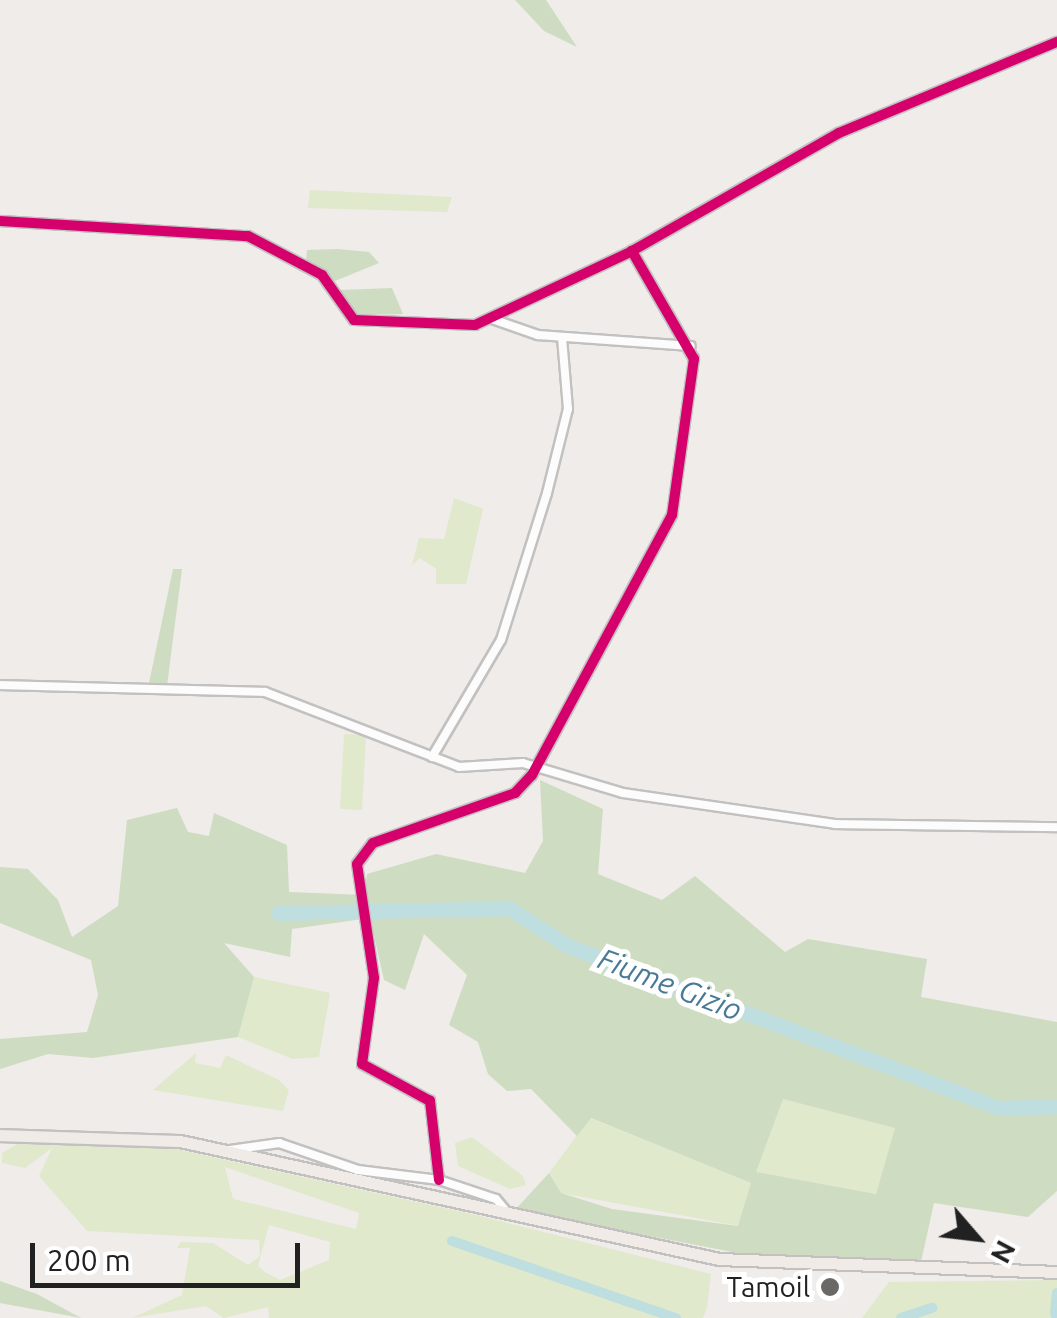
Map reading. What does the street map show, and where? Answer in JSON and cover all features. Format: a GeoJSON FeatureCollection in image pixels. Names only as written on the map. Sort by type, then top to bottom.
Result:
{"type":"FeatureCollection","features":[{"type":"Feature","properties":{"kind":"main road"},"geometry":{"type":"LineString","coordinates":[[0,1135],[134,1134],[357,1175],[508,1215],[772,1265],[1057,1272]]}},
{"type":"Feature","properties":{"kind":"street"},"geometry":{"type":"LineString","coordinates":[[492,319],[632,251],[839,134],[1057,42]]}},
{"type":"Feature","properties":{"kind":"street"},"geometry":{"type":"LineString","coordinates":[[0,220],[248,236],[322,275],[354,320],[492,319],[562,337],[692,346]]}},
{"type":"Feature","properties":{"kind":"street"},"geometry":{"type":"LineString","coordinates":[[439,1180],[430,1101],[362,1064],[374,978],[358,900],[357,864],[372,843],[514,793],[536,766],[672,515],[692,346],[632,251]]}},
{"type":"Feature","properties":{"kind":"street"},"geometry":{"type":"LineString","coordinates":[[432,757],[501,640],[548,493],[568,409],[562,337]]}},
{"type":"Feature","properties":{"kind":"street"},"geometry":{"type":"LineString","coordinates":[[0,686],[265,692],[473,770],[536,766],[624,793],[766,816],[1057,827]]}},
{"type":"Feature","properties":{"kind":"street"},"geometry":{"type":"LineString","coordinates":[[223,1151],[279,1143],[357,1175],[439,1180],[496,1199],[508,1215]]}},
{"type":"Feature","properties":{"kind":"green space"},"geometry":{"type":"Polygon","coordinates":[[[515,0],[546,0],[577,47],[544,31],[515,0]]]}},
{"type":"Feature","properties":{"kind":"green space"},"geometry":{"type":"Polygon","coordinates":[[[310,190],[452,197],[447,212],[308,208],[310,190]]]}},
{"type":"Feature","properties":{"kind":"green space"},"geometry":{"type":"Polygon","coordinates":[[[307,250],[369,252],[379,263],[335,281],[306,264],[307,250]]]}},
{"type":"Feature","properties":{"kind":"green space"},"geometry":{"type":"Polygon","coordinates":[[[392,288],[403,314],[355,315],[340,290],[392,288]]]}},
{"type":"Feature","properties":{"kind":"green space"},"geometry":{"type":"Polygon","coordinates":[[[454,498],[483,509],[466,584],[436,584],[436,569],[420,558],[412,565],[419,538],[444,539],[454,498]]]}},
{"type":"Feature","properties":{"kind":"green space"},"geometry":{"type":"Polygon","coordinates":[[[173,569],[182,569],[167,686],[149,683],[173,569]]]}},
{"type":"Feature","properties":{"kind":"green space"},"geometry":{"type":"Polygon","coordinates":[[[344,734],[366,735],[362,810],[340,809],[344,734]]]}},
{"type":"Feature","properties":{"kind":"green space"},"geometry":{"type":"Polygon","coordinates":[[[540,780],[603,809],[598,874],[662,900],[695,876],[785,952],[808,939],[927,959],[921,997],[1057,1022],[1057,1191],[1028,1217],[934,1203],[921,1262],[753,1256],[515,1210],[549,1173],[561,1193],[612,1209],[738,1226],[751,1183],[591,1118],[577,1136],[531,1089],[507,1091],[488,1074],[478,1042],[449,1025],[467,975],[424,934],[405,990],[384,980],[370,918],[292,929],[290,957],[224,943],[254,977],[238,1037],[93,1058],[48,1054],[0,1069],[0,1039],[87,1032],[98,995],[91,960],[0,923],[0,867],[28,869],[58,900],[72,937],[118,906],[127,820],[177,808],[188,832],[209,836],[214,813],[287,845],[289,892],[364,895],[367,874],[436,854],[525,873],[543,841],[540,780]],[[783,1099],[756,1172],[876,1194],[895,1128],[783,1099]]]}},
{"type":"Feature","properties":{"kind":"green space"},"geometry":{"type":"Polygon","coordinates":[[[254,977],[330,993],[319,1057],[293,1059],[238,1037],[254,977]]]}},
{"type":"Feature","properties":{"kind":"green space"},"geometry":{"type":"Polygon","coordinates":[[[196,1053],[195,1063],[220,1068],[226,1055],[279,1080],[289,1090],[283,1111],[153,1090],[196,1053]]]}},
{"type":"Feature","properties":{"kind":"green space"},"geometry":{"type":"Polygon","coordinates":[[[783,1099],[896,1128],[876,1194],[755,1172],[783,1099]]]}},
{"type":"Feature","properties":{"kind":"green space"},"geometry":{"type":"Polygon","coordinates":[[[590,1118],[751,1183],[739,1226],[561,1193],[549,1173],[590,1118]]]}},
{"type":"Feature","properties":{"kind":"green space"},"geometry":{"type":"Polygon","coordinates":[[[472,1137],[523,1176],[526,1185],[510,1189],[458,1166],[455,1143],[472,1137]]]}},
{"type":"Feature","properties":{"kind":"green space"},"geometry":{"type":"Polygon","coordinates":[[[23,1141],[162,1146],[476,1215],[711,1274],[707,1307],[703,1318],[269,1318],[268,1307],[224,1318],[206,1306],[132,1318],[182,1295],[190,1248],[177,1248],[181,1242],[213,1243],[248,1265],[260,1256],[259,1240],[87,1231],[39,1176],[52,1148],[25,1168],[2,1163],[2,1153],[23,1141]],[[225,1167],[233,1199],[356,1229],[359,1213],[225,1167]],[[269,1225],[258,1266],[265,1272],[280,1280],[329,1260],[330,1242],[269,1225]]]}},
{"type":"Feature","properties":{"kind":"green space"},"geometry":{"type":"Polygon","coordinates":[[[1057,1280],[1057,1318],[862,1318],[889,1282],[1057,1280]]]}},
{"type":"Feature","properties":{"kind":"green space"},"geometry":{"type":"Polygon","coordinates":[[[0,1281],[37,1294],[81,1318],[0,1303],[0,1281]]]}},
{"type":"Feature","properties":{"kind":"waterway","name":"Fiume Gizio"},"geometry":{"type":"LineString","coordinates":[[278,913],[509,908],[568,946],[999,1108],[1057,1106]]}},
{"type":"Feature","properties":{"kind":"waterway"},"geometry":{"type":"LineString","coordinates":[[452,1241],[676,1318]]}},
{"type":"Feature","properties":{"kind":"waterway"},"geometry":{"type":"LineString","coordinates":[[1055,1314],[1057,1293]]}},
{"type":"Feature","properties":{"kind":"waterway"},"geometry":{"type":"LineString","coordinates":[[901,1318],[932,1308]]}},
{"type":"Feature","properties":{"kind":"cycle path"},"geometry":{"type":"LineString","coordinates":[[0,221],[248,236],[322,275],[354,320],[475,325],[632,251],[839,133],[1057,42]]}},
{"type":"Feature","properties":{"kind":"cycle path"},"geometry":{"type":"LineString","coordinates":[[439,1180],[430,1101],[362,1064],[374,978],[357,864],[373,843],[515,793],[532,775],[672,515],[694,359],[632,251]]}},
{"type":"Feature","properties":{"kind":"place","name":"Tamoil"},"geometry":{"type":"Point","coordinates":[830,1287]}}]}
